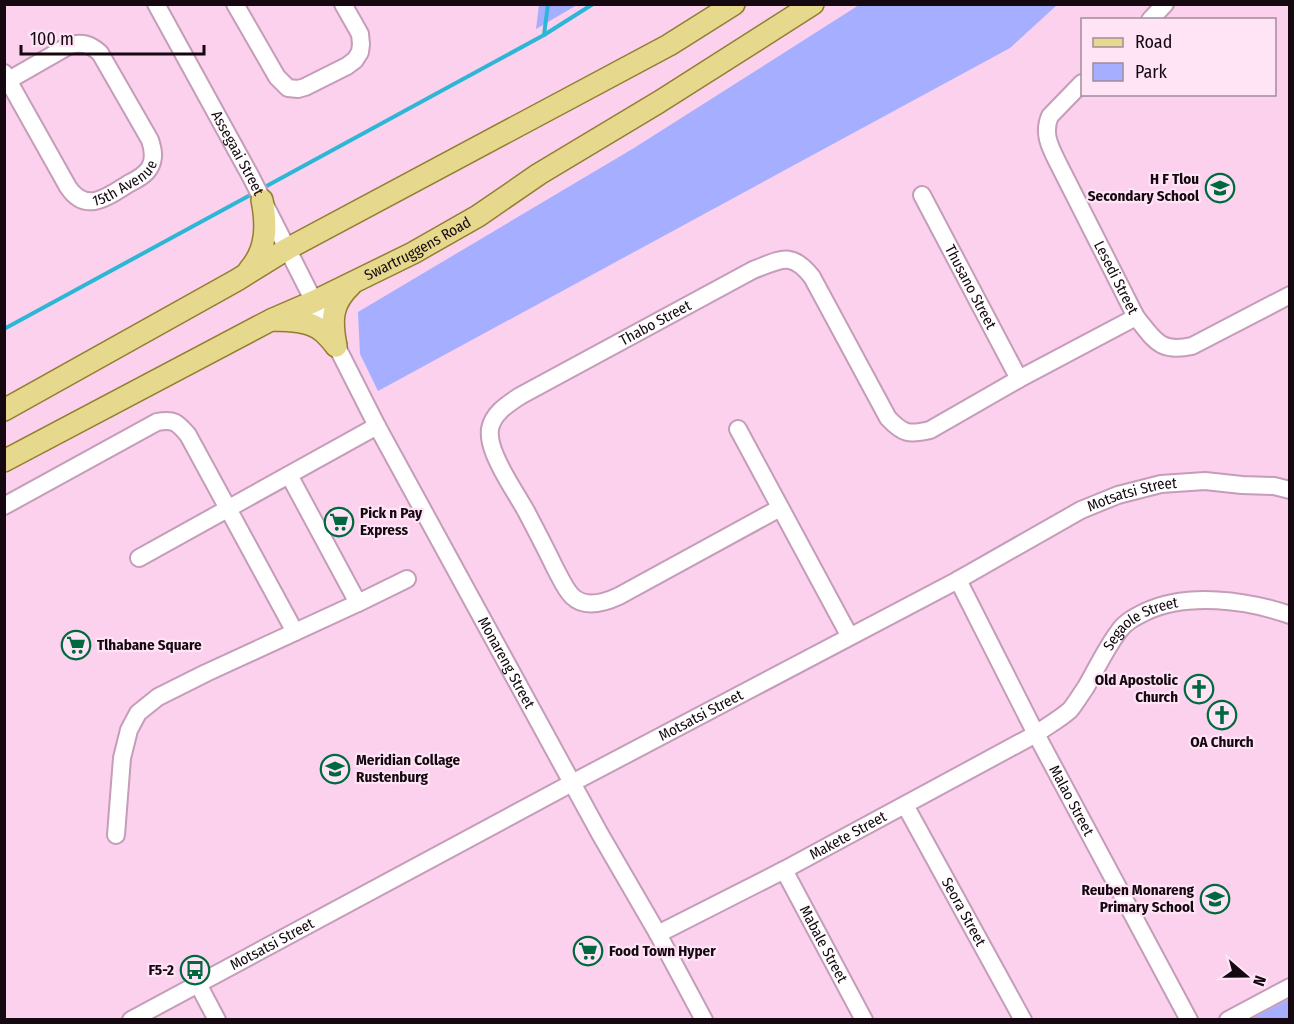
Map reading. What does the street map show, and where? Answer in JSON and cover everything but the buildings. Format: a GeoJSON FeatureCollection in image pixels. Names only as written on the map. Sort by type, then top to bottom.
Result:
{"type":"FeatureCollection","features":[{"type":"Feature","properties":{"kind":"main road"},"geometry":{"type":"LineString","coordinates":[[4,410],[237,280],[287,249],[669,45],[734,4]]}},
{"type":"Feature","properties":{"kind":"main road","name":"Swartruggens Road"},"geometry":{"type":"LineString","coordinates":[[4,461],[272,320],[315,302],[413,253],[478,216],[539,174],[813,4]]}},
{"type":"Feature","properties":{"kind":"main road"},"geometry":{"type":"LineString","coordinates":[[237,280],[251,268],[264,241],[266,218],[262,200]]}},
{"type":"Feature","properties":{"kind":"main road"},"geometry":{"type":"LineString","coordinates":[[336,346],[332,325],[335,306],[342,293],[356,280]]}},
{"type":"Feature","properties":{"kind":"main road"},"geometry":{"type":"LineString","coordinates":[[272,320],[296,321],[315,326],[323,331],[336,346]]}},
{"type":"Feature","properties":{"kind":"street","name":"Assegaai Street"},"geometry":{"type":"LineString","coordinates":[[156,4],[251,177],[315,302]]}},
{"type":"Feature","properties":{"kind":"street"},"geometry":{"type":"LineString","coordinates":[[235,4],[277,77],[288,88],[298,89],[347,66],[360,52],[360,34],[343,4]]}},
{"type":"Feature","properties":{"kind":"street"},"geometry":{"type":"LineString","coordinates":[[1151,18],[1166,4]]}},
{"type":"Feature","properties":{"kind":"street","name":"15th Avenue"},"geometry":{"type":"LineString","coordinates":[[77,43],[93,46],[100,53],[150,140],[153,148],[152,165],[147,172],[105,198],[96,201],[79,199],[68,187],[7,77],[70,45],[77,43]]}},
{"type":"Feature","properties":{"kind":"street","name":"Lesedi Street"},"geometry":{"type":"LineString","coordinates":[[1081,85],[1050,116],[1046,129],[1047,140],[1137,317],[1151,337],[1160,345],[1169,348],[1179,349],[1192,346],[1290,295]]}},
{"type":"Feature","properties":{"kind":"street","name":"Thusano Street"},"geometry":{"type":"LineString","coordinates":[[922,195],[1019,379]]}},
{"type":"Feature","properties":{"kind":"street","name":"Thabo Street"},"geometry":{"type":"LineString","coordinates":[[780,508],[619,596],[603,603],[582,602],[572,596],[561,580],[495,455],[490,440],[490,430],[497,413],[520,396],[753,270],[781,260],[797,261],[812,277],[888,418],[898,429],[910,432],[930,430],[1019,379],[1137,317]]}},
{"type":"Feature","properties":{"kind":"street","name":"Monareng Street"},"geometry":{"type":"LineString","coordinates":[[315,302],[377,426],[704,1020]]}},
{"type":"Feature","properties":{"kind":"street"},"geometry":{"type":"LineString","coordinates":[[4,506],[157,422],[170,420],[179,424],[188,435],[295,632]]}},
{"type":"Feature","properties":{"kind":"street"},"geometry":{"type":"LineString","coordinates":[[139,558],[377,426]]}},
{"type":"Feature","properties":{"kind":"street"},"geometry":{"type":"LineString","coordinates":[[738,429],[849,635]]}},
{"type":"Feature","properties":{"kind":"street"},"geometry":{"type":"LineString","coordinates":[[289,475],[358,603]]}},
{"type":"Feature","properties":{"kind":"street","name":"Motsatsi Street"},"geometry":{"type":"LineString","coordinates":[[131,1020],[849,635],[958,579],[1081,510],[1118,495],[1161,484],[1205,481],[1274,486],[1290,490]]}},
{"type":"Feature","properties":{"kind":"street"},"geometry":{"type":"LineString","coordinates":[[116,835],[122,758],[129,730],[138,713],[158,697],[206,673],[407,579]]}},
{"type":"Feature","properties":{"kind":"street","name":"Malao Street"},"geometry":{"type":"LineString","coordinates":[[958,579],[1036,734],[1189,1020]]}},
{"type":"Feature","properties":{"kind":"street","name":"Segaole Street"},"geometry":{"type":"LineString","coordinates":[[1036,734],[1070,710],[1120,630],[1131,619],[1176,603],[1207,600],[1270,608],[1290,615]]}},
{"type":"Feature","properties":{"kind":"street","name":"Makete Street"},"geometry":{"type":"LineString","coordinates":[[658,934],[784,870],[1036,734]]}},
{"type":"Feature","properties":{"kind":"street","name":"Seora Street"},"geometry":{"type":"LineString","coordinates":[[905,804],[1023,1020]]}},
{"type":"Feature","properties":{"kind":"street","name":"Mabale Street"},"geometry":{"type":"LineString","coordinates":[[784,870],[864,1020]]}},
{"type":"Feature","properties":{"kind":"street"},"geometry":{"type":"LineString","coordinates":[[198,984],[217,1020]]}},
{"type":"Feature","properties":{"kind":"street"},"geometry":{"type":"LineString","coordinates":[[1228,1020],[1290,987]]}},
{"type":"Feature","properties":{"kind":"green space"},"geometry":{"type":"Polygon","coordinates":[[[539,4],[577,5],[536,29],[539,4]]]}},
{"type":"Feature","properties":{"kind":"green space"},"geometry":{"type":"Polygon","coordinates":[[[859,5],[1057,5],[1010,48],[378,391],[360,354],[358,312],[634,148],[859,5]]]}},
{"type":"Feature","properties":{"kind":"green space"},"geometry":{"type":"Polygon","coordinates":[[[1289,999],[1289,1019],[1251,1019],[1289,999]]]}},
{"type":"Feature","properties":{"kind":"waterway"},"geometry":{"type":"LineString","coordinates":[[544,35],[548,4]]}},
{"type":"Feature","properties":{"kind":"waterway"},"geometry":{"type":"LineString","coordinates":[[263,188],[544,35],[593,4]]}},
{"type":"Feature","properties":{"kind":"waterway"},"geometry":{"type":"LineString","coordinates":[[4,329],[254,193]]}},
{"type":"Feature","properties":{"kind":"place","name":"H F Tlou Secondary School"},"geometry":{"type":"Point","coordinates":[1220,188]}},
{"type":"Feature","properties":{"kind":"place","name":"Pick n Pay Express"},"geometry":{"type":"Point","coordinates":[339,522]}},
{"type":"Feature","properties":{"kind":"place","name":"Tlhabane Square"},"geometry":{"type":"Point","coordinates":[76,645]}},
{"type":"Feature","properties":{"kind":"place","name":"Old Apostolic Church"},"geometry":{"type":"Point","coordinates":[1199,689]}},
{"type":"Feature","properties":{"kind":"place","name":"OA Church"},"geometry":{"type":"Point","coordinates":[1222,715]}},
{"type":"Feature","properties":{"kind":"place","name":"Meridian Collage Rustenburg"},"geometry":{"type":"Point","coordinates":[335,769]}},
{"type":"Feature","properties":{"kind":"place","name":"Reuben Monareng Primary School"},"geometry":{"type":"Point","coordinates":[1215,899]}},
{"type":"Feature","properties":{"kind":"place","name":"Food Town Hyper"},"geometry":{"type":"Point","coordinates":[588,951]}},
{"type":"Feature","properties":{"kind":"place","name":"F5-2"},"geometry":{"type":"Point","coordinates":[195,970]}}]}
